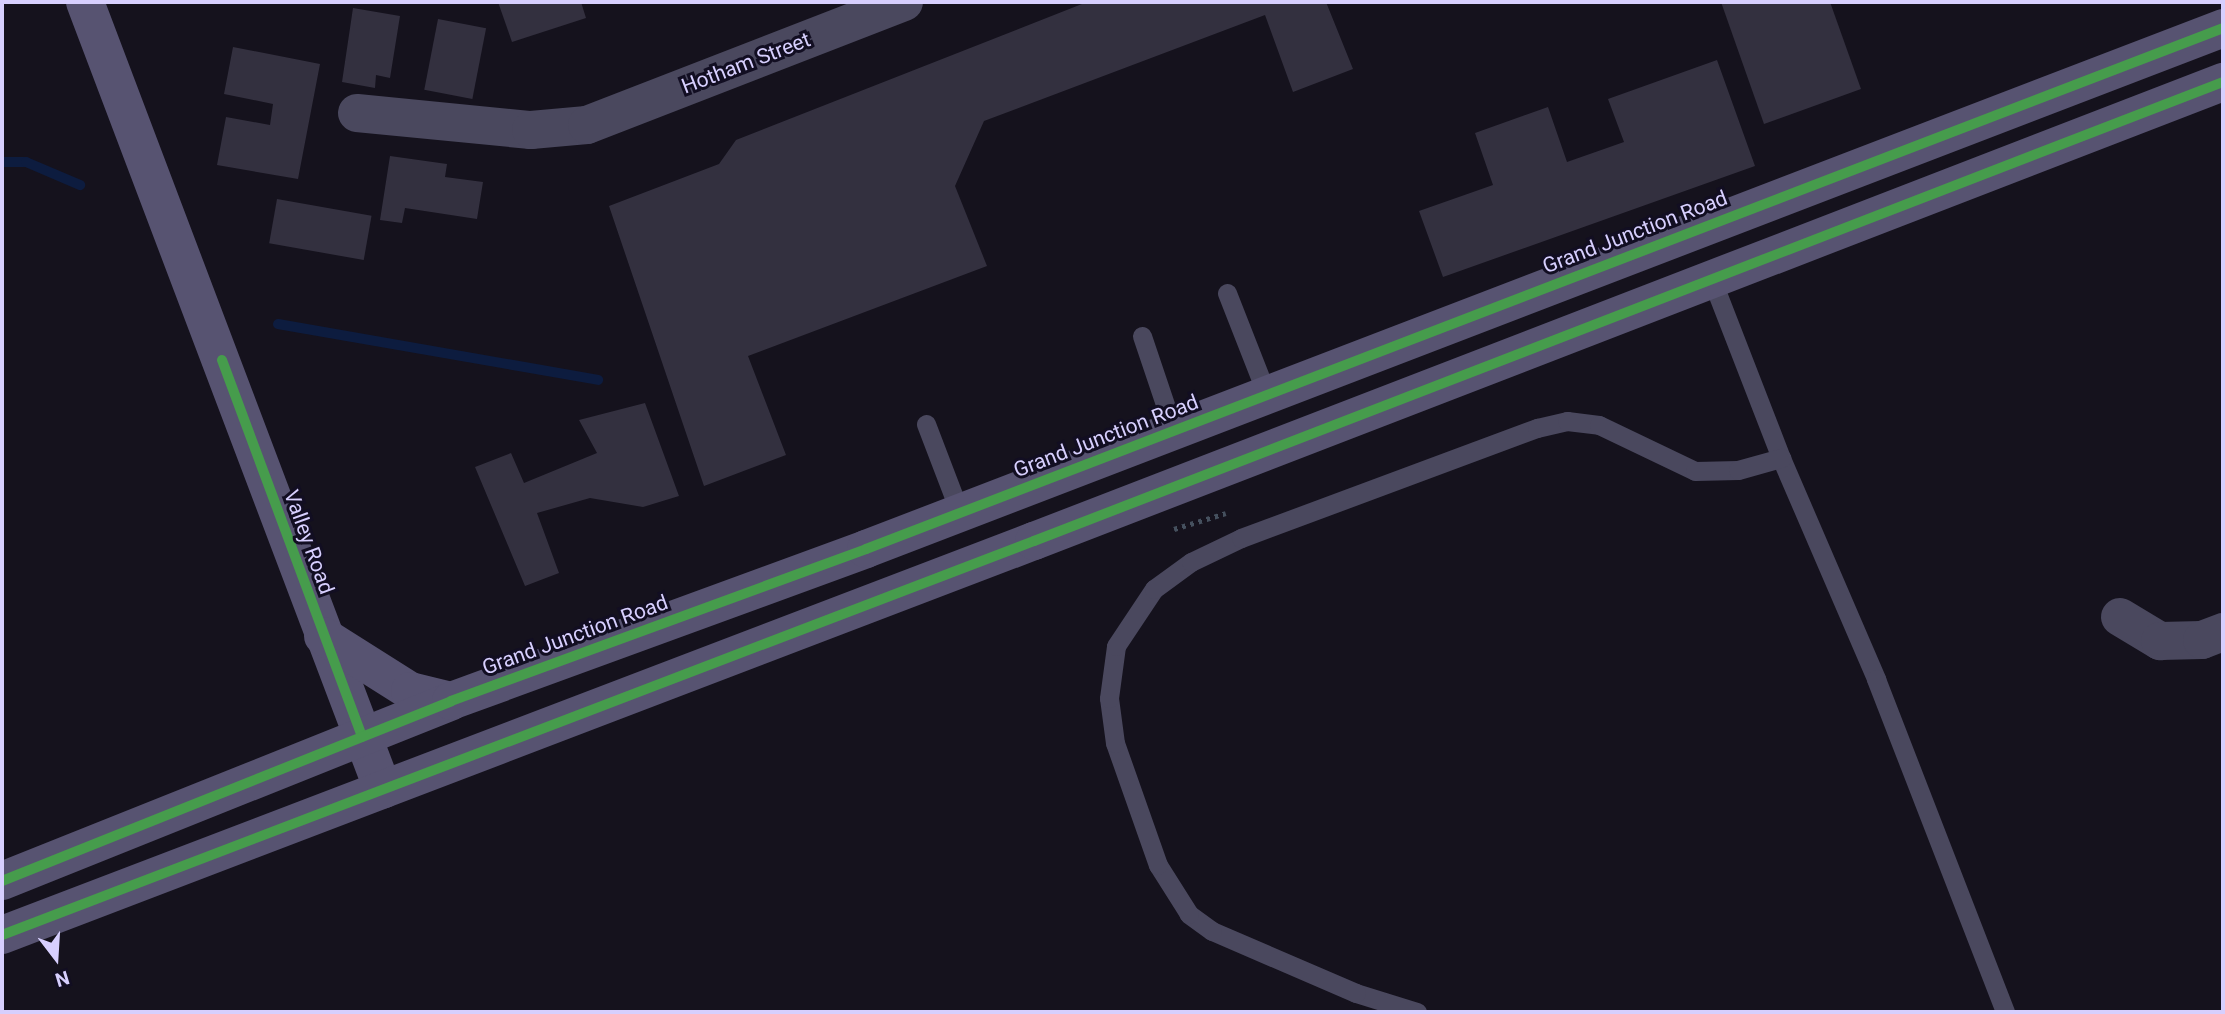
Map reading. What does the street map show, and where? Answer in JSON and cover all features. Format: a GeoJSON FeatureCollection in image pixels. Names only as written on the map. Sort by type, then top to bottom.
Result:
{"type":"FeatureCollection","features":[{"type":"Feature","properties":{"kind":"main road","name":"Valley Road"},"geometry":{"type":"LineString","coordinates":[[85,2],[383,790]]}},
{"type":"Feature","properties":{"kind":"main road","name":"Grand Junction Road"},"geometry":{"type":"LineString","coordinates":[[2,881],[451,701],[866,549],[2223,28]]}},
{"type":"Feature","properties":{"kind":"main road"},"geometry":{"type":"LineString","coordinates":[[2,935],[1363,415],[2223,82]]}},
{"type":"Feature","properties":{"kind":"main road"},"geometry":{"type":"LineString","coordinates":[[1695,229],[1712,280]]}},
{"type":"Feature","properties":{"kind":"main road"},"geometry":{"type":"LineString","coordinates":[[1267,395],[1363,415]]}},
{"type":"Feature","properties":{"kind":"main road"},"geometry":{"type":"LineString","coordinates":[[1155,494],[1174,431]]}},
{"type":"Feature","properties":{"kind":"main road"},"geometry":{"type":"LineString","coordinates":[[866,549],[955,540],[1009,523],[1030,527],[1034,541]]}},
{"type":"Feature","properties":{"kind":"main road"},"geometry":{"type":"LineString","coordinates":[[323,636],[410,691],[451,701]]}},
{"type":"Feature","properties":{"kind":"street","name":"Hotham Street"},"geometry":{"type":"LineString","coordinates":[[356,113],[531,130],[587,125],[904,2]]}},
{"type":"Feature","properties":{"kind":"street"},"geometry":{"type":"LineString","coordinates":[[2120,617],[2160,641],[2202,640],[2223,632]]}},
{"type":"Feature","properties":{"kind":"lane"},"geometry":{"type":"LineString","coordinates":[[1712,280],[1781,458],[1876,679],[2005,1012]]}},
{"type":"Feature","properties":{"kind":"lane"},"geometry":{"type":"LineString","coordinates":[[1227,293],[1267,395]]}},
{"type":"Feature","properties":{"kind":"lane"},"geometry":{"type":"LineString","coordinates":[[1142,336],[1174,431]]}},
{"type":"Feature","properties":{"kind":"lane"},"geometry":{"type":"LineString","coordinates":[[1417,1012],[1356,993],[1212,931],[1189,914],[1158,865],[1115,743],[1109,698],[1116,646],[1146,600],[1154,589],[1191,562],[1241,538],[1537,428],[1567,421],[1599,425],[1695,471],[1738,470],[1781,458]]}},
{"type":"Feature","properties":{"kind":"lane"},"geometry":{"type":"LineString","coordinates":[[926,424],[960,513]]}},
{"type":"Feature","properties":{"kind":"path"},"geometry":{"type":"LineString","coordinates":[[1166,531],[1232,511]]}},
{"type":"Feature","properties":{"kind":"building"},"geometry":{"type":"Polygon","coordinates":[[[498,2],[581,2],[586,18],[512,42],[498,2]]]}},
{"type":"Feature","properties":{"kind":"building"},"geometry":{"type":"Polygon","coordinates":[[[1087,2],[1326,2],[1353,69],[1293,92],[1265,15],[984,121],[955,186],[987,266],[748,356],[786,455],[704,486],[609,206],[719,164],[736,140],[1087,2]]]}},
{"type":"Feature","properties":{"kind":"building"},"geometry":{"type":"Polygon","coordinates":[[[1721,2],[1830,2],[1861,89],[1764,124],[1721,2]]]}},
{"type":"Feature","properties":{"kind":"building"},"geometry":{"type":"Polygon","coordinates":[[[353,8],[400,16],[390,78],[376,75],[375,88],[342,82],[353,8]]]}},
{"type":"Feature","properties":{"kind":"building"},"geometry":{"type":"Polygon","coordinates":[[[438,19],[486,28],[472,99],[424,90],[438,19]]]}},
{"type":"Feature","properties":{"kind":"building"},"geometry":{"type":"Polygon","coordinates":[[[233,47],[320,64],[298,179],[217,165],[226,117],[270,125],[273,104],[224,94],[233,47]]]}},
{"type":"Feature","properties":{"kind":"building"},"geometry":{"type":"Polygon","coordinates":[[[1717,60],[1755,166],[1443,277],[1419,211],[1493,185],[1475,133],[1548,107],[1567,162],[1624,142],[1608,99],[1717,60]]]}},
{"type":"Feature","properties":{"kind":"building"},"geometry":{"type":"Polygon","coordinates":[[[390,156],[447,164],[445,177],[483,182],[477,219],[405,208],[402,223],[380,220],[390,156]]]}},
{"type":"Feature","properties":{"kind":"building"},"geometry":{"type":"Polygon","coordinates":[[[277,199],[372,216],[364,260],[269,243],[277,199]]]}},
{"type":"Feature","properties":{"kind":"building"},"geometry":{"type":"Polygon","coordinates":[[[645,403],[679,496],[643,507],[590,498],[537,513],[559,573],[525,586],[475,467],[511,453],[524,483],[597,453],[579,420],[645,403]]]}},
{"type":"Feature","properties":{"kind":"waterway"},"geometry":{"type":"LineString","coordinates":[[2,162],[26,162],[80,185]]}},
{"type":"Feature","properties":{"kind":"waterway"},"geometry":{"type":"LineString","coordinates":[[278,324],[598,380]]}},
{"type":"Feature","properties":{"kind":"cycle path"},"geometry":{"type":"LineString","coordinates":[[2,881],[451,701],[866,549],[2223,28]]}},
{"type":"Feature","properties":{"kind":"cycle path"},"geometry":{"type":"LineString","coordinates":[[2,935],[1034,541],[2223,82]]}},
{"type":"Feature","properties":{"kind":"cycle path"},"geometry":{"type":"LineString","coordinates":[[222,360],[362,737]]}}]}
